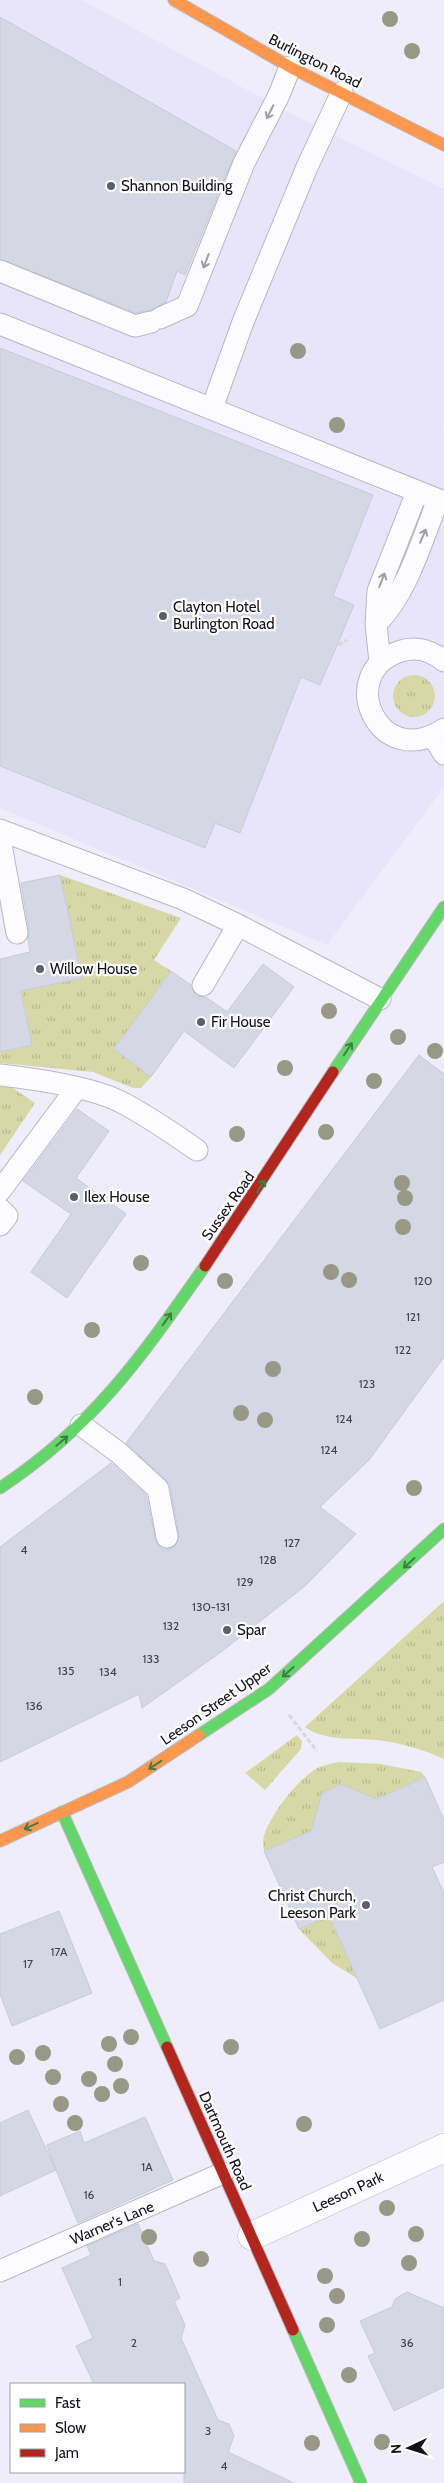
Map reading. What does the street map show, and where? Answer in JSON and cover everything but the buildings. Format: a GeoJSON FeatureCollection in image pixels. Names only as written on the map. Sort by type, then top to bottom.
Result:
{"type":"FeatureCollection","features":[{"type":"Feature","properties":{"kind":"main road","name":"Burlington Road"},"geometry":{"type":"LineString","coordinates":[[174,0],[290,67],[444,145]]}},
{"type":"Feature","properties":{"kind":"main road","name":"Sussex Road"},"geometry":{"type":"LineString","coordinates":[[0,1488],[24,1472],[81,1425],[136,1362],[256,1194],[380,998],[436,934],[444,908]]}},
{"type":"Feature","properties":{"kind":"main road","name":"Leeson Street Upper"},"geometry":{"type":"LineString","coordinates":[[0,1841],[128,1782],[269,1689],[444,1529]]}},
{"type":"Feature","properties":{"kind":"main road","name":"Dartmouth Road"},"geometry":{"type":"LineString","coordinates":[[62,1812],[361,2483]]}},
{"type":"Feature","properties":{"kind":"street","name":"Leeson Park"},"geometry":{"type":"LineString","coordinates":[[252,2236],[444,2148]]}},
{"type":"Feature","properties":{"kind":"lane"},"geometry":{"type":"LineString","coordinates":[[0,271],[135,326],[156,320],[187,306],[244,164],[279,95],[290,67]]}},
{"type":"Feature","properties":{"kind":"lane"},"geometry":{"type":"LineString","coordinates":[[212,408],[243,322],[307,167],[342,92]]}},
{"type":"Feature","properties":{"kind":"lane"},"geometry":{"type":"LineString","coordinates":[[0,324],[441,501],[397,597],[387,613],[376,624]]}},
{"type":"Feature","properties":{"kind":"lane"},"geometry":{"type":"LineString","coordinates":[[380,662],[376,624],[378,591],[417,492]]}},
{"type":"Feature","properties":{"kind":"lane"},"geometry":{"type":"LineString","coordinates":[[440,740],[409,741],[396,738],[384,731],[375,721],[369,709],[367,696],[371,678],[380,662],[392,654],[407,649],[422,649],[444,661]]}},
{"type":"Feature","properties":{"kind":"lane"},"geometry":{"type":"LineString","coordinates":[[0,830],[183,899],[380,998]]}},
{"type":"Feature","properties":{"kind":"lane"},"geometry":{"type":"LineString","coordinates":[[0,839],[17,933]]}},
{"type":"Feature","properties":{"kind":"lane"},"geometry":{"type":"LineString","coordinates":[[203,985],[238,925]]}},
{"type":"Feature","properties":{"kind":"lane"},"geometry":{"type":"LineString","coordinates":[[0,1075],[35,1079],[118,1100],[154,1120],[197,1150]]}},
{"type":"Feature","properties":{"kind":"lane"},"geometry":{"type":"LineString","coordinates":[[0,1191],[76,1089]]}},
{"type":"Feature","properties":{"kind":"lane"},"geometry":{"type":"LineString","coordinates":[[0,1210],[7,1216],[0,1225]]}},
{"type":"Feature","properties":{"kind":"lane"},"geometry":{"type":"LineString","coordinates":[[81,1425],[119,1453],[158,1489],[167,1537]]}},
{"type":"Feature","properties":{"kind":"lane","name":"Warner's Lane"},"geometry":{"type":"LineString","coordinates":[[0,2271],[223,2173]]}},
{"type":"Feature","properties":{"kind":"path"},"geometry":{"type":"LineString","coordinates":[[269,1689],[317,1751]]}},
{"type":"Feature","properties":{"kind":"shaded area"},"geometry":{"type":"Polygon","coordinates":[[[0,0],[82,0],[286,111],[444,189],[444,425],[442,429],[444,430],[444,787],[327,945],[0,808],[0,0]]]}},
{"type":"Feature","properties":{"kind":"green space"},"geometry":{"type":"Polygon","coordinates":[[[410,675],[418,675],[429,681],[435,696],[429,711],[418,717],[410,717],[399,711],[393,700],[393,692],[399,681],[410,675]]]}},
{"type":"Feature","properties":{"kind":"green space"},"geometry":{"type":"Polygon","coordinates":[[[60,875],[181,918],[154,960],[171,971],[114,1049],[151,1077],[141,1088],[133,1088],[93,1072],[0,1063],[0,1052],[32,1045],[21,991],[82,978],[60,875]]]}},
{"type":"Feature","properties":{"kind":"green space"},"geometry":{"type":"Polygon","coordinates":[[[0,1086],[10,1086],[35,1103],[0,1155],[0,1086]]]}},
{"type":"Feature","properties":{"kind":"green space"},"geometry":{"type":"Polygon","coordinates":[[[444,1601],[444,1759],[403,1745],[377,1740],[330,1737],[305,1727],[444,1601]]]}},
{"type":"Feature","properties":{"kind":"green space"},"geometry":{"type":"Polygon","coordinates":[[[297,1735],[302,1741],[301,1749],[265,1790],[245,1773],[297,1735]]]}},
{"type":"Feature","properties":{"kind":"green space"},"geometry":{"type":"Polygon","coordinates":[[[339,1762],[381,1764],[421,1772],[425,1777],[367,1803],[360,1792],[341,1784],[322,1793],[317,1812],[323,1826],[264,1851],[263,1840],[267,1828],[290,1793],[313,1771],[339,1762]]]}},
{"type":"Feature","properties":{"kind":"green space"},"geometry":{"type":"Polygon","coordinates":[[[329,1916],[358,1979],[332,1963],[299,1929],[329,1916]]]}},
{"type":"Feature","properties":{"kind":"traffic: fast"},"geometry":{"type":"LineString","coordinates":[[333,1072],[444,907]]}},
{"type":"Feature","properties":{"kind":"traffic: fast"},"geometry":{"type":"LineString","coordinates":[[0,1488],[63,1440],[90,1414],[160,1330],[205,1266]]}},
{"type":"Feature","properties":{"kind":"traffic: fast"},"geometry":{"type":"LineString","coordinates":[[199,1735],[269,1689],[444,1529]]}},
{"type":"Feature","properties":{"kind":"traffic: fast"},"geometry":{"type":"LineString","coordinates":[[62,1812],[167,2047]]}},
{"type":"Feature","properties":{"kind":"traffic: fast"},"geometry":{"type":"LineString","coordinates":[[293,2330],[361,2483]]}},
{"type":"Feature","properties":{"kind":"traffic: slow"},"geometry":{"type":"LineString","coordinates":[[174,0],[290,67],[444,145]]}},
{"type":"Feature","properties":{"kind":"traffic: slow"},"geometry":{"type":"LineString","coordinates":[[0,1841],[128,1782],[199,1735]]}},
{"type":"Feature","properties":{"kind":"traffic: jam"},"geometry":{"type":"LineString","coordinates":[[205,1266],[333,1072]]}},
{"type":"Feature","properties":{"kind":"traffic: jam"},"geometry":{"type":"LineString","coordinates":[[167,2047],[293,2330]]}},
{"type":"Feature","properties":{"kind":"place","name":"Shannon Building"},"geometry":{"type":"Point","coordinates":[111,186]}},
{"type":"Feature","properties":{"kind":"place","name":"Clayton Hotel Burlington Road"},"geometry":{"type":"Point","coordinates":[163,616]}},
{"type":"Feature","properties":{"kind":"place","name":"Willow House"},"geometry":{"type":"Point","coordinates":[40,969]}},
{"type":"Feature","properties":{"kind":"place","name":"Fir House"},"geometry":{"type":"Point","coordinates":[201,1022]}},
{"type":"Feature","properties":{"kind":"place","name":"Ilex House"},"geometry":{"type":"Point","coordinates":[74,1197]}},
{"type":"Feature","properties":{"kind":"place","name":"Spar"},"geometry":{"type":"Point","coordinates":[227,1630]}},
{"type":"Feature","properties":{"kind":"place","name":"Christ Church, Leeson Park"},"geometry":{"type":"Point","coordinates":[366,1905]}}]}
